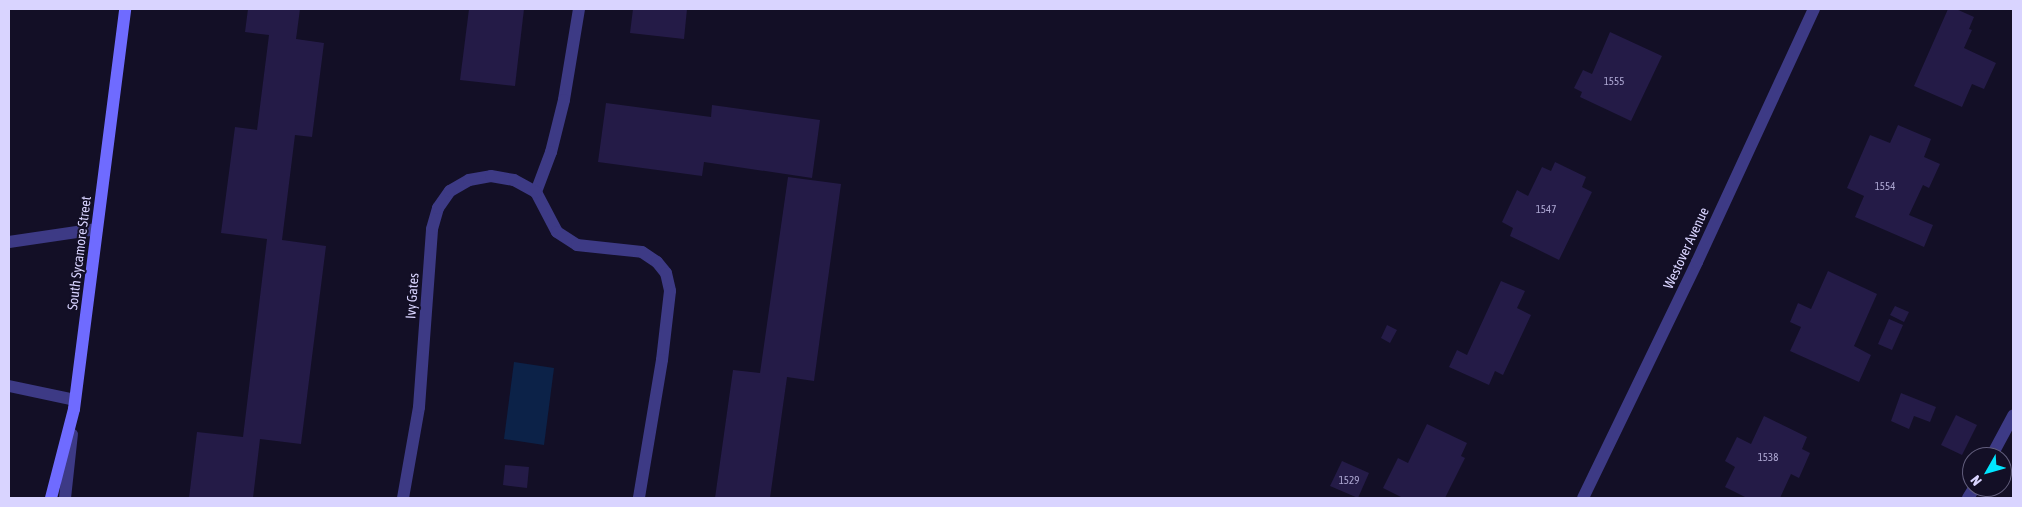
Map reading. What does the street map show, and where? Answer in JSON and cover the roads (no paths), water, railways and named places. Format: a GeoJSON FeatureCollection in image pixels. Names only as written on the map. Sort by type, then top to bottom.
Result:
{"type":"FeatureCollection","features":[{"type":"Feature","properties":{"kind":"main road","name":"South Sycamore Street"},"geometry":{"type":"LineString","coordinates":[[51,498],[75,404],[125,9]]}},
{"type":"Feature","properties":{"kind":"street"},"geometry":{"type":"LineString","coordinates":[[578,9],[564,100],[552,152],[536,192],[557,232],[577,246],[642,252],[657,262],[666,273],[670,291],[662,360],[639,498]]}},
{"type":"Feature","properties":{"kind":"street","name":"Westover Avenue"},"geometry":{"type":"LineString","coordinates":[[1583,498],[1697,262],[1814,9]]}},
{"type":"Feature","properties":{"kind":"street","name":"Ivy Gates"},"geometry":{"type":"LineString","coordinates":[[403,498],[419,407],[432,230],[438,208],[450,191],[469,180],[491,176],[514,180],[536,192]]}},
{"type":"Feature","properties":{"kind":"street"},"geometry":{"type":"LineString","coordinates":[[9,242],[97,229]]}},
{"type":"Feature","properties":{"kind":"street"},"geometry":{"type":"LineString","coordinates":[[9,386],[75,404],[65,498]]}},
{"type":"Feature","properties":{"kind":"street"},"geometry":{"type":"LineString","coordinates":[[1996,447],[2013,416]]}},
{"type":"Feature","properties":{"kind":"water"},"geometry":{"type":"Polygon","coordinates":[[[514,362],[554,368],[544,445],[504,439],[514,362]]]}}]}
